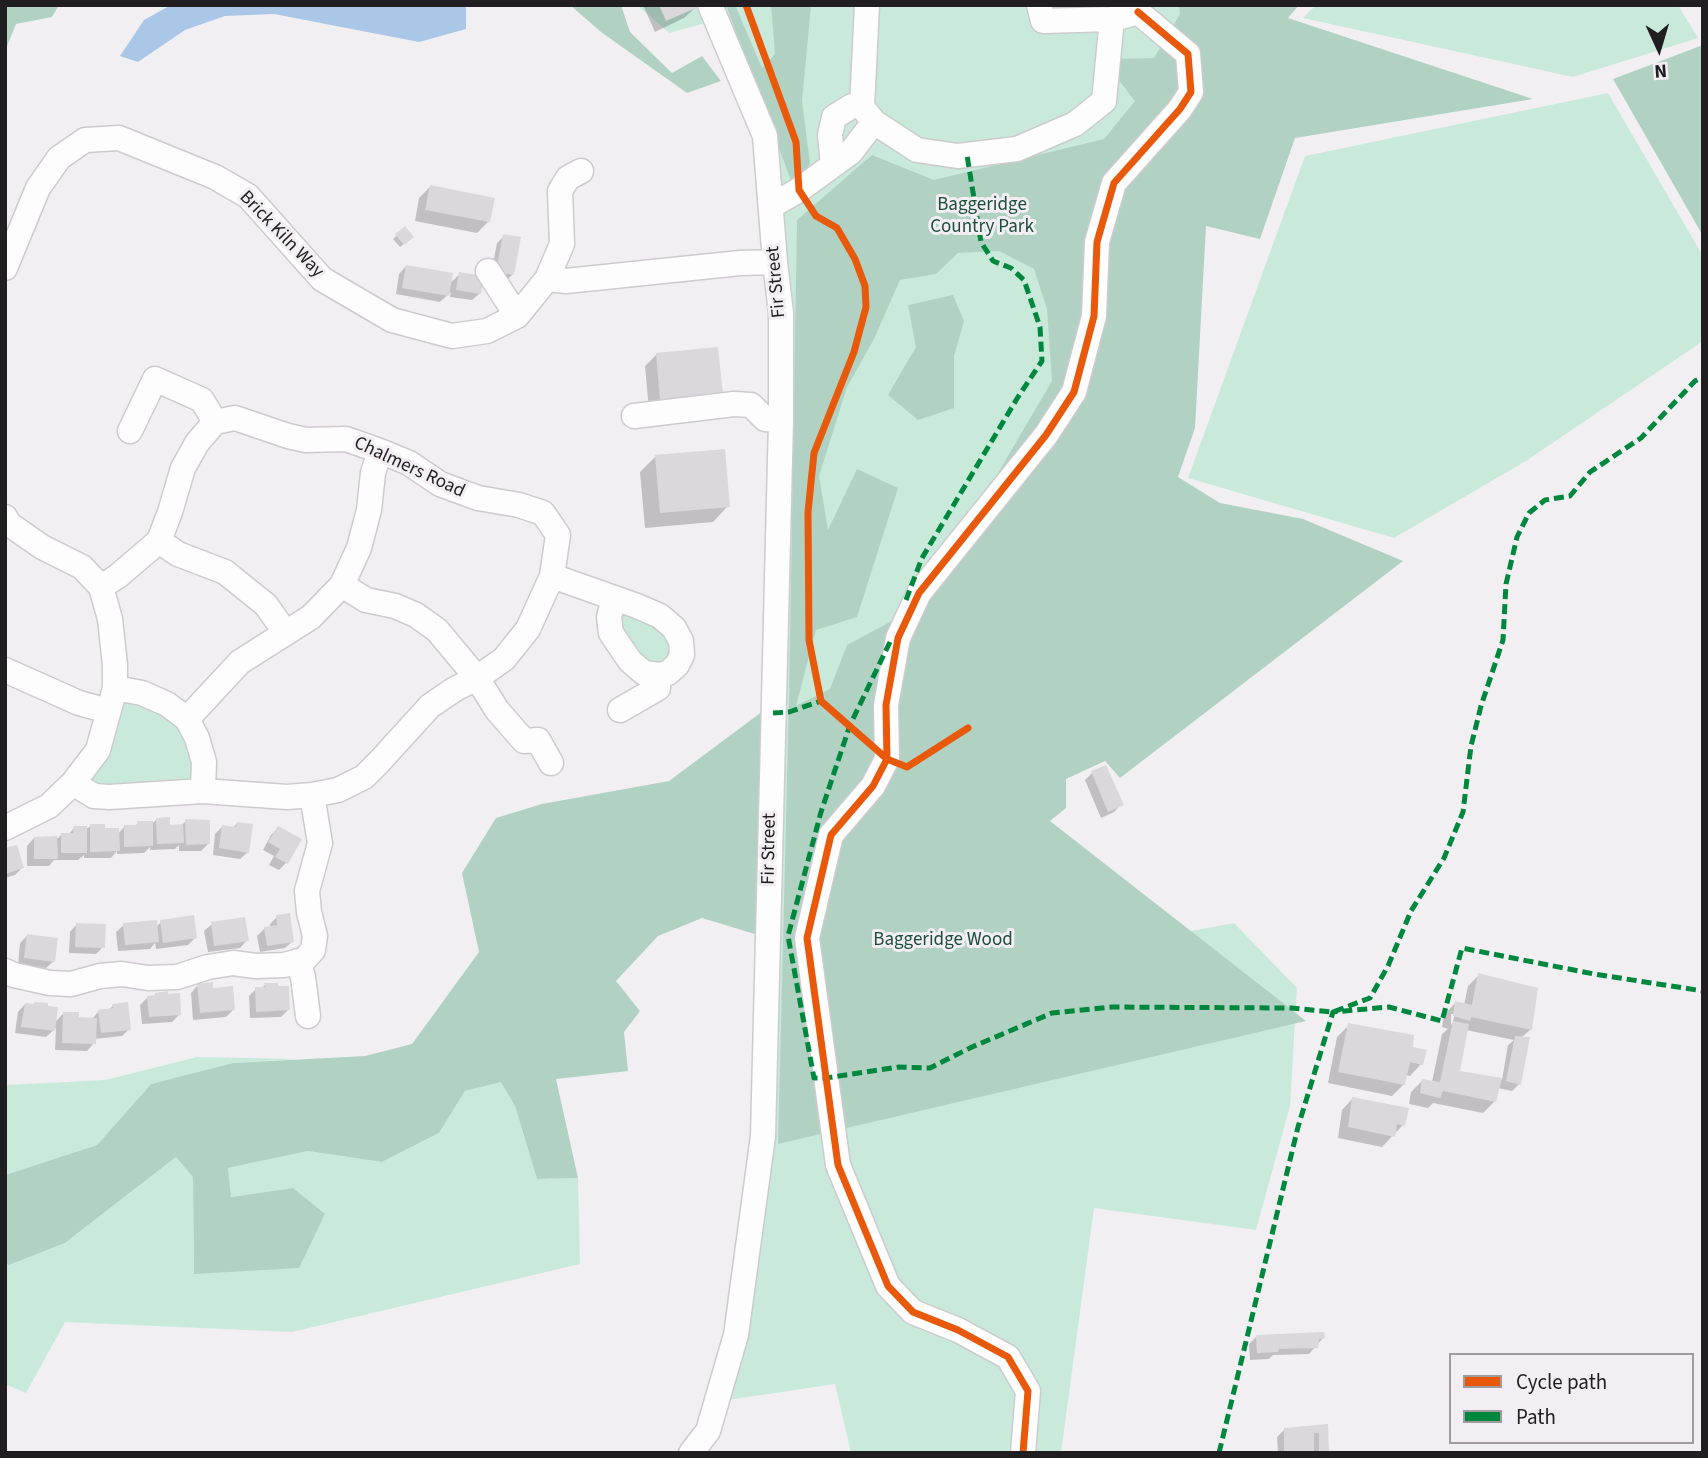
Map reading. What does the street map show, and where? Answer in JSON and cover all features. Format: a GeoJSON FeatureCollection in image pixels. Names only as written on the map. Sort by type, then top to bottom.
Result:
{"type":"FeatureCollection","features":[{"type":"Feature","properties":{"kind":"street","name":"Fir Street"},"geometry":{"type":"LineString","coordinates":[[691,1453],[708,1432],[736,1335],[763,1136],[781,420],[781,313],[765,136],[710,5]]}},
{"type":"Feature","properties":{"kind":"street"},"geometry":{"type":"LineString","coordinates":[[867,5],[862,107],[874,121],[917,150],[958,156],[1017,149],[1074,124],[1104,101],[1112,19]]}},
{"type":"Feature","properties":{"kind":"street"},"geometry":{"type":"LineString","coordinates":[[1023,1453],[1028,1391],[1008,1357],[958,1330],[913,1312],[888,1286],[838,1165],[807,938],[831,835],[873,786],[887,759],[886,705],[898,638],[919,593],[1046,435],[1074,392],[1094,316],[1097,242],[1114,183],[1180,109],[1191,92],[1188,54],[1138,8],[1112,19],[1043,21],[1039,5]]}},
{"type":"Feature","properties":{"kind":"street"},"geometry":{"type":"LineString","coordinates":[[833,165],[830,135],[834,117],[852,106]]}},
{"type":"Feature","properties":{"kind":"street"},"geometry":{"type":"LineString","coordinates":[[771,206],[799,190],[850,152],[874,121]]}},
{"type":"Feature","properties":{"kind":"street","name":"Brick Kiln Way"},"geometry":{"type":"LineString","coordinates":[[5,268],[38,188],[59,158],[85,140],[119,138],[215,177],[248,196],[322,279],[392,320],[452,336],[487,331],[517,316],[547,279],[562,244],[560,191],[568,178],[581,171]]}},
{"type":"Feature","properties":{"kind":"street"},"geometry":{"type":"LineString","coordinates":[[547,279],[566,281],[740,263],[775,262]]}},
{"type":"Feature","properties":{"kind":"street"},"geometry":{"type":"LineString","coordinates":[[488,271],[517,316]]}},
{"type":"Feature","properties":{"kind":"street"},"geometry":{"type":"LineString","coordinates":[[100,587],[118,576],[159,541],[183,468],[197,443],[215,422],[202,400],[155,379],[130,431]]}},
{"type":"Feature","properties":{"kind":"street"},"geometry":{"type":"LineString","coordinates":[[634,416],[734,404],[751,405],[765,419],[781,420]]}},
{"type":"Feature","properties":{"kind":"street","name":"Chalmers Road"},"geometry":{"type":"LineString","coordinates":[[73,783],[94,796],[109,797],[203,791],[287,797],[338,790],[364,777],[429,706],[504,659],[528,629],[552,576],[558,535],[543,513],[519,505],[478,498],[453,489],[440,484],[409,463],[346,439],[306,440],[235,418],[215,422]]}},
{"type":"Feature","properties":{"kind":"street"},"geometry":{"type":"LineString","coordinates":[[187,719],[240,662],[311,617],[342,585],[359,548],[369,510],[373,473],[380,451]]}},
{"type":"Feature","properties":{"kind":"street"},"geometry":{"type":"LineString","coordinates":[[5,517],[9,524],[42,547],[82,567],[100,587],[110,619],[116,665],[111,699],[98,750],[73,783],[49,806],[5,828]]}},
{"type":"Feature","properties":{"kind":"street"},"geometry":{"type":"LineString","coordinates":[[159,541],[178,555],[225,572],[266,605],[285,632]]}},
{"type":"Feature","properties":{"kind":"street"},"geometry":{"type":"LineString","coordinates":[[552,576],[614,598],[660,616],[674,628],[681,641],[682,655],[677,665],[668,673],[644,673],[630,660],[611,633],[608,617],[614,598]]}},
{"type":"Feature","properties":{"kind":"street"},"geometry":{"type":"LineString","coordinates":[[342,585],[366,600],[395,606],[416,615],[437,630],[477,678],[497,710],[524,740],[538,740],[551,763]]}},
{"type":"Feature","properties":{"kind":"street"},"geometry":{"type":"LineString","coordinates":[[14,673],[79,702],[142,693],[167,704],[187,719],[197,738],[204,762],[203,791]]}},
{"type":"Feature","properties":{"kind":"street"},"geometry":{"type":"LineString","coordinates":[[620,710],[658,688],[659,675]]}},
{"type":"Feature","properties":{"kind":"street"},"geometry":{"type":"LineString","coordinates":[[5,971],[50,984],[71,984],[100,976],[122,974],[148,978],[177,977],[208,967],[233,963],[284,965],[304,960],[313,950],[315,936],[307,891],[320,843],[312,795]]}},
{"type":"Feature","properties":{"kind":"street"},"geometry":{"type":"LineString","coordinates":[[298,961],[308,1016]]}},
{"type":"Feature","properties":{"kind":"green space"},"geometry":{"type":"Polygon","coordinates":[[[5,5],[59,5],[52,17],[16,24],[5,51],[5,5]]]}},
{"type":"Feature","properties":{"kind":"green space"},"geometry":{"type":"Polygon","coordinates":[[[570,5],[621,5],[630,32],[672,73],[702,56],[721,81],[687,93],[601,32],[570,5]]]}},
{"type":"Feature","properties":{"kind":"green space","name":"Baggeridge Country Park"},"geometry":{"type":"Polygon","coordinates":[[[637,5],[1221,5],[971,806],[1181,933],[1234,923],[1297,988],[1290,1106],[1256,1230],[1094,1208],[1061,1453],[851,1453],[835,1384],[728,1400],[772,1135],[773,167],[706,23],[669,33],[637,5]]]}},
{"type":"Feature","properties":{"kind":"green space"},"geometry":{"type":"Polygon","coordinates":[[[726,5],[735,5],[762,68],[775,54],[771,5],[811,5],[802,101],[810,164],[793,186],[726,5]]]}},
{"type":"Feature","properties":{"kind":"green space","name":"Baggeridge Wood"},"geometry":{"type":"Polygon","coordinates":[[[1179,5],[1299,5],[1288,18],[1533,99],[1295,138],[1260,239],[1206,226],[1195,428],[1178,477],[1220,503],[1303,519],[1403,561],[1120,778],[1105,761],[1066,779],[1066,808],[1050,821],[1306,1021],[778,1144],[797,220],[872,155],[934,180],[1104,139],[1135,101],[1114,74],[1118,59],[1154,58],[1180,14],[1179,5]],[[999,251],[958,253],[936,274],[900,280],[874,339],[847,387],[819,476],[828,530],[857,469],[898,488],[857,617],[816,630],[796,706],[830,689],[847,645],[920,606],[1052,381],[1047,309],[1034,269],[999,251]]]}},
{"type":"Feature","properties":{"kind":"green space"},"geometry":{"type":"Polygon","coordinates":[[[1316,5],[1678,5],[1698,38],[1573,77],[1303,18],[1316,5]]]}},
{"type":"Feature","properties":{"kind":"green space"},"geometry":{"type":"Polygon","coordinates":[[[1703,45],[1703,236],[1613,79],[1703,45]]]}},
{"type":"Feature","properties":{"kind":"green space"},"geometry":{"type":"Polygon","coordinates":[[[1608,93],[1703,256],[1703,341],[1526,461],[1394,538],[1188,478],[1305,156],[1608,93]]]}},
{"type":"Feature","properties":{"kind":"green space"},"geometry":{"type":"Polygon","coordinates":[[[953,295],[964,321],[954,356],[954,408],[918,420],[888,395],[916,347],[908,305],[953,295]]]}},
{"type":"Feature","properties":{"kind":"green space"},"geometry":{"type":"Polygon","coordinates":[[[624,612],[653,620],[670,639],[670,654],[664,663],[645,665],[616,628],[617,616],[624,612]]]}},
{"type":"Feature","properties":{"kind":"green space"},"geometry":{"type":"Polygon","coordinates":[[[125,700],[164,713],[178,728],[191,750],[194,774],[191,780],[141,786],[94,784],[91,776],[118,707],[125,700]]]}},
{"type":"Feature","properties":{"kind":"green space"},"geometry":{"type":"Polygon","coordinates":[[[763,711],[758,935],[702,918],[658,936],[616,981],[640,1011],[624,1032],[628,1071],[556,1079],[578,1178],[537,1179],[515,1106],[501,1082],[465,1091],[439,1133],[382,1162],[308,1151],[228,1168],[231,1197],[293,1188],[325,1214],[299,1268],[194,1274],[193,1177],[176,1157],[65,1243],[9,1265],[5,1264],[5,1175],[97,1145],[151,1084],[233,1063],[365,1056],[412,1044],[479,952],[462,873],[496,818],[542,804],[669,781],[763,711]]]}},
{"type":"Feature","properties":{"kind":"green space"},"geometry":{"type":"Polygon","coordinates":[[[197,1057],[297,1059],[233,1063],[151,1084],[97,1145],[5,1175],[5,1085],[105,1080],[197,1057]]]}},
{"type":"Feature","properties":{"kind":"green space"},"geometry":{"type":"Polygon","coordinates":[[[502,1081],[515,1106],[537,1179],[578,1178],[580,1264],[292,1332],[65,1322],[26,1393],[5,1384],[5,1264],[9,1265],[65,1243],[176,1157],[193,1176],[194,1274],[293,1188],[230,1197],[228,1168],[308,1151],[382,1162],[439,1133],[465,1091],[502,1081]]]}},
{"type":"Feature","properties":{"kind":"water"},"geometry":{"type":"Polygon","coordinates":[[[171,5],[466,5],[466,29],[419,42],[274,14],[225,16],[185,30],[138,62],[120,56],[144,20],[171,5]]]}},
{"type":"Feature","properties":{"kind":"building"},"geometry":{"type":"Polygon","coordinates":[[[659,5],[697,5],[698,7],[666,21],[659,5]]]}},
{"type":"Feature","properties":{"kind":"building"},"geometry":{"type":"Polygon","coordinates":[[[430,185],[495,198],[490,222],[425,210],[430,185]]]}},
{"type":"Feature","properties":{"kind":"building"},"geometry":{"type":"Polygon","coordinates":[[[405,226],[414,237],[404,245],[395,234],[405,226]]]}},
{"type":"Feature","properties":{"kind":"building"},"geometry":{"type":"Polygon","coordinates":[[[503,234],[521,237],[514,275],[496,272],[503,234]]]}},
{"type":"Feature","properties":{"kind":"building"},"geometry":{"type":"Polygon","coordinates":[[[406,265],[453,273],[449,296],[402,288],[406,265]]]}},
{"type":"Feature","properties":{"kind":"building"},"geometry":{"type":"Polygon","coordinates":[[[459,272],[484,276],[481,294],[456,290],[459,272]]]}},
{"type":"Feature","properties":{"kind":"building"},"geometry":{"type":"Polygon","coordinates":[[[718,347],[723,394],[660,400],[656,353],[718,347]]]}},
{"type":"Feature","properties":{"kind":"building"},"geometry":{"type":"Polygon","coordinates":[[[725,449],[730,507],[660,513],[655,455],[725,449]]]}},
{"type":"Feature","properties":{"kind":"building"},"geometry":{"type":"Polygon","coordinates":[[[1106,765],[1124,805],[1108,812],[1091,771],[1106,765]]]}},
{"type":"Feature","properties":{"kind":"building"},"geometry":{"type":"Polygon","coordinates":[[[170,817],[170,825],[183,824],[184,843],[157,844],[156,818],[170,817]]]}},
{"type":"Feature","properties":{"kind":"building"},"geometry":{"type":"Polygon","coordinates":[[[185,819],[210,820],[210,844],[186,845],[185,819]]]}},
{"type":"Feature","properties":{"kind":"building"},"geometry":{"type":"Polygon","coordinates":[[[137,821],[153,821],[153,846],[124,847],[124,825],[137,825],[137,821]]]}},
{"type":"Feature","properties":{"kind":"building"},"geometry":{"type":"Polygon","coordinates":[[[237,822],[253,824],[249,853],[219,848],[222,825],[236,827],[237,822]]]}},
{"type":"Feature","properties":{"kind":"building"},"geometry":{"type":"Polygon","coordinates":[[[90,824],[119,828],[120,851],[90,852],[90,824]]]}},
{"type":"Feature","properties":{"kind":"building"},"geometry":{"type":"Polygon","coordinates":[[[74,826],[87,826],[87,853],[61,853],[61,833],[73,833],[74,826]]]}},
{"type":"Feature","properties":{"kind":"building"},"geometry":{"type":"Polygon","coordinates":[[[278,826],[302,839],[288,864],[275,857],[280,849],[268,842],[278,826]]]}},
{"type":"Feature","properties":{"kind":"building"},"geometry":{"type":"Polygon","coordinates":[[[57,836],[58,859],[34,859],[34,837],[57,836]]]}},
{"type":"Feature","properties":{"kind":"building"},"geometry":{"type":"Polygon","coordinates":[[[17,845],[24,868],[5,874],[5,848],[17,845]]]}},
{"type":"Feature","properties":{"kind":"building"},"geometry":{"type":"Polygon","coordinates":[[[290,913],[294,942],[267,946],[264,927],[277,925],[276,915],[290,913]]]}},
{"type":"Feature","properties":{"kind":"building"},"geometry":{"type":"Polygon","coordinates":[[[194,915],[197,938],[163,943],[160,920],[194,915]]]}},
{"type":"Feature","properties":{"kind":"building"},"geometry":{"type":"Polygon","coordinates":[[[245,917],[249,941],[214,946],[211,922],[245,917]]]}},
{"type":"Feature","properties":{"kind":"building"},"geometry":{"type":"Polygon","coordinates":[[[157,920],[159,942],[125,945],[123,923],[157,920]]]}},
{"type":"Feature","properties":{"kind":"building"},"geometry":{"type":"Polygon","coordinates":[[[76,923],[106,924],[105,948],[75,947],[76,923]]]}},
{"type":"Feature","properties":{"kind":"building"},"geometry":{"type":"Polygon","coordinates":[[[27,934],[58,938],[55,962],[24,958],[27,934]]]}},
{"type":"Feature","properties":{"kind":"building"},"geometry":{"type":"Polygon","coordinates":[[[1478,973],[1538,988],[1532,1030],[1471,1017],[1470,1021],[1453,1016],[1455,1001],[1472,1005],[1478,973]]]}},
{"type":"Feature","properties":{"kind":"building"},"geometry":{"type":"Polygon","coordinates":[[[213,982],[213,988],[233,986],[235,1010],[200,1013],[197,984],[213,982]]]}},
{"type":"Feature","properties":{"kind":"building"},"geometry":{"type":"Polygon","coordinates":[[[264,983],[289,986],[290,1010],[256,1012],[255,987],[265,987],[264,983]]]}},
{"type":"Feature","properties":{"kind":"building"},"geometry":{"type":"Polygon","coordinates":[[[168,991],[168,994],[180,993],[181,1015],[149,1017],[147,996],[168,991]]]}},
{"type":"Feature","properties":{"kind":"building"},"geometry":{"type":"Polygon","coordinates":[[[128,1002],[131,1030],[101,1033],[98,1010],[113,1008],[112,1004],[128,1002]]]}},
{"type":"Feature","properties":{"kind":"building"},"geometry":{"type":"Polygon","coordinates":[[[25,1003],[58,1007],[55,1031],[21,1027],[25,1003]]]}},
{"type":"Feature","properties":{"kind":"building"},"geometry":{"type":"Polygon","coordinates":[[[63,1012],[79,1012],[79,1017],[97,1018],[96,1044],[62,1043],[63,1012]]]}},
{"type":"Feature","properties":{"kind":"building"},"geometry":{"type":"Polygon","coordinates":[[[1453,1021],[1469,1024],[1460,1071],[1502,1078],[1496,1102],[1443,1091],[1440,1098],[1420,1093],[1422,1079],[1440,1082],[1453,1021]]]}},
{"type":"Feature","properties":{"kind":"building"},"geometry":{"type":"Polygon","coordinates":[[[1348,1023],[1414,1035],[1413,1047],[1427,1050],[1423,1065],[1410,1062],[1405,1085],[1338,1072],[1348,1023]]]}},
{"type":"Feature","properties":{"kind":"building"},"geometry":{"type":"Polygon","coordinates":[[[1515,1036],[1530,1037],[1521,1085],[1506,1081],[1515,1036]]]}},
{"type":"Feature","properties":{"kind":"building"},"geometry":{"type":"Polygon","coordinates":[[[1352,1097],[1409,1108],[1405,1126],[1397,1124],[1395,1137],[1348,1127],[1352,1097]]]}},
{"type":"Feature","properties":{"kind":"building"},"geometry":{"type":"Polygon","coordinates":[[[1324,1332],[1325,1338],[1319,1339],[1318,1348],[1279,1349],[1278,1352],[1257,1353],[1256,1335],[1324,1332]]]}},
{"type":"Feature","properties":{"kind":"building"},"geometry":{"type":"Polygon","coordinates":[[[1328,1424],[1329,1451],[1319,1451],[1319,1433],[1314,1433],[1314,1452],[1284,1453],[1284,1428],[1328,1424]]]}},
{"type":"Feature","properties":{"kind":"marked path"},"geometry":{"type":"LineString","coordinates":[[906,600],[922,558],[1042,361],[1040,327],[1024,280],[1011,268],[993,261],[981,242],[967,155]]}},
{"type":"Feature","properties":{"kind":"marked path"},"geometry":{"type":"LineString","coordinates":[[890,642],[850,725],[821,812],[788,936],[814,1078],[899,1067],[930,1068],[1052,1013],[1112,1007],[1291,1008],[1333,1012],[1370,998],[1388,966],[1411,911],[1444,858],[1463,812],[1471,746],[1503,640],[1506,584],[1517,537],[1529,513],[1545,500],[1570,496],[1590,472],[1641,438],[1695,381],[1703,377]]}},
{"type":"Feature","properties":{"kind":"marked path"},"geometry":{"type":"LineString","coordinates":[[773,713],[789,712],[821,701]]}},
{"type":"Feature","properties":{"kind":"marked path"},"geometry":{"type":"LineString","coordinates":[[1219,1453],[1298,1127],[1333,1012],[1389,1007],[1442,1021],[1462,948],[1594,974],[1703,991]]}},
{"type":"Feature","properties":{"kind":"cycle path"},"geometry":{"type":"LineString","coordinates":[[746,5],[796,142],[799,190],[816,216],[837,228],[855,259],[865,286],[866,307],[854,352],[814,453],[808,512],[809,640],[821,701],[887,759],[907,767],[968,728]]}},
{"type":"Feature","properties":{"kind":"cycle path"},"geometry":{"type":"LineString","coordinates":[[1023,1453],[1028,1391],[1008,1357],[958,1330],[913,1312],[888,1286],[838,1165],[807,938],[831,835],[873,786],[887,759],[886,705],[898,638],[919,593],[1046,435],[1074,392],[1094,316],[1097,242],[1114,183],[1180,109],[1191,92],[1188,54],[1138,12]]}}]}
